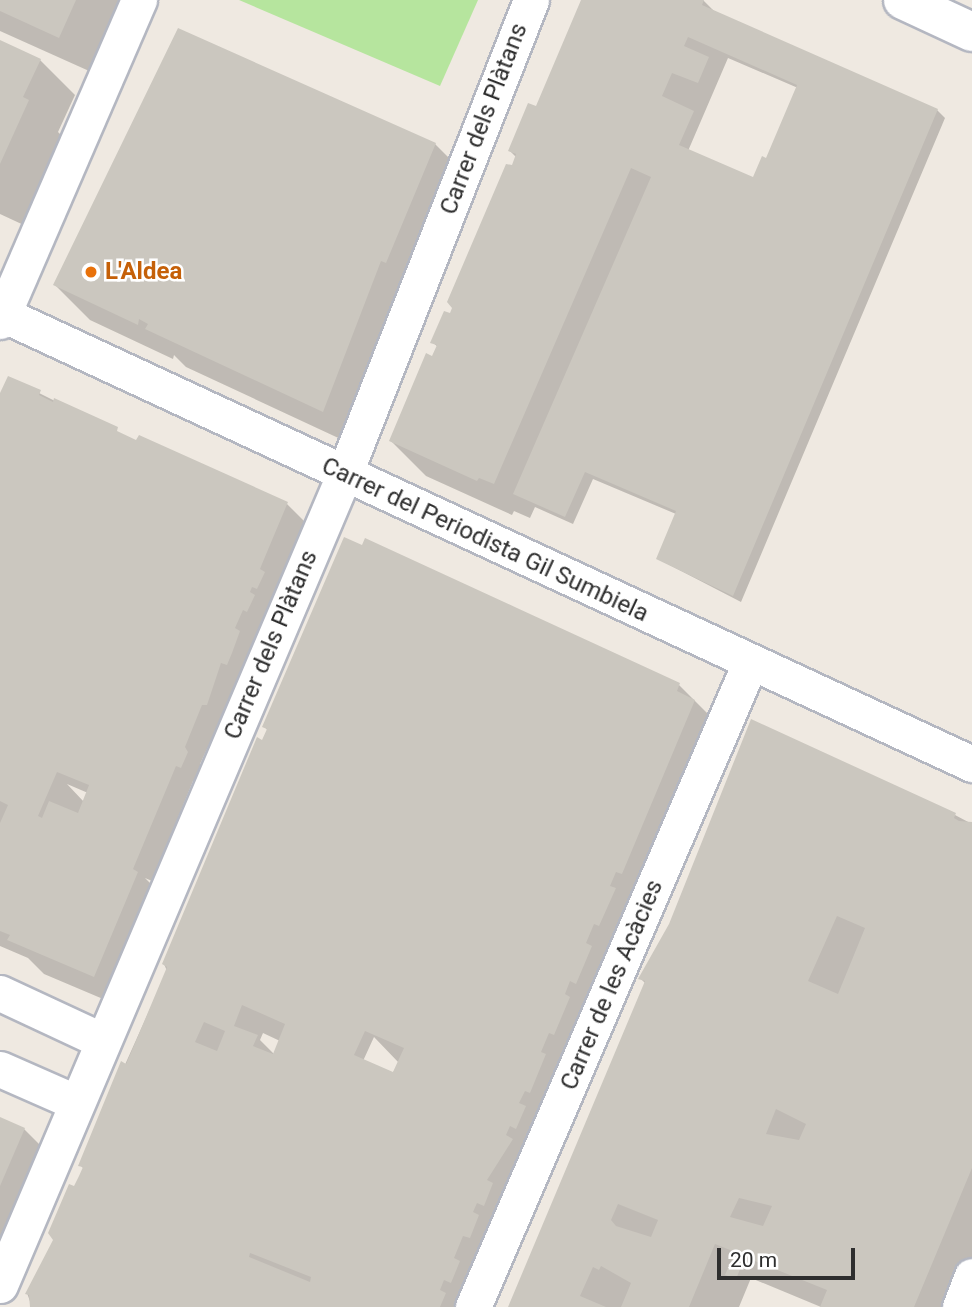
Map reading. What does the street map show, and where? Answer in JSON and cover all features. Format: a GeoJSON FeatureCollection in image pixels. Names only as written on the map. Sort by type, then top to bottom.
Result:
{"type":"FeatureCollection","features":[{"type":"Feature","properties":{"kind":"street"},"geometry":{"type":"LineString","coordinates":[[1,316],[139,0]]}},
{"type":"Feature","properties":{"kind":"street","name":"Carrer dels Plàtans"},"geometry":{"type":"LineString","coordinates":[[0,1285],[101,1040],[344,475],[531,0]]}},
{"type":"Feature","properties":{"kind":"street"},"geometry":{"type":"LineString","coordinates":[[903,0],[972,32]]}},
{"type":"Feature","properties":{"kind":"street","name":"Carrer del Periodista Gil Sumbiela"},"geometry":{"type":"LineString","coordinates":[[1,316],[972,764]]}},
{"type":"Feature","properties":{"kind":"street","name":"Carrer de les Acàcies"},"geometry":{"type":"LineString","coordinates":[[473,1307],[750,663]]}},
{"type":"Feature","properties":{"kind":"street"},"geometry":{"type":"LineString","coordinates":[[0,993],[101,1040]]}},
{"type":"Feature","properties":{"kind":"street"},"geometry":{"type":"LineString","coordinates":[[0,1069],[75,1102]]}},
{"type":"Feature","properties":{"kind":"street"},"geometry":{"type":"LineString","coordinates":[[960,1307],[972,1276]]}},
{"type":"Feature","properties":{"kind":"green space"},"geometry":{"type":"Polygon","coordinates":[[[239,0],[478,0],[440,86],[239,0]]]}},
{"type":"Feature","properties":{"kind":"building"},"geometry":{"type":"Polygon","coordinates":[[[0,0],[76,0],[59,38],[0,11],[0,0]]]}},
{"type":"Feature","properties":{"kind":"building"},"geometry":{"type":"Polygon","coordinates":[[[581,0],[704,0],[702,5],[938,109],[733,596],[656,559],[676,511],[585,472],[565,517],[513,494],[651,177],[631,168],[494,484],[479,478],[477,481],[389,441],[426,353],[432,356],[437,345],[430,343],[444,311],[450,313],[452,308],[447,302],[506,164],[512,165],[516,154],[508,151],[528,103],[536,106],[581,0]],[[688,37],[684,46],[709,57],[698,83],[672,73],[662,96],[694,111],[679,145],[753,177],[762,156],[766,158],[797,85],[688,37]]]}},
{"type":"Feature","properties":{"kind":"building"},"geometry":{"type":"Polygon","coordinates":[[[178,28],[436,143],[386,263],[381,261],[323,412],[145,329],[148,324],[139,319],[138,325],[53,285],[178,28]]]}},
{"type":"Feature","properties":{"kind":"building"},"geometry":{"type":"Polygon","coordinates":[[[0,40],[41,59],[23,97],[29,100],[0,164],[0,40]]]}},
{"type":"Feature","properties":{"kind":"building"},"geometry":{"type":"Polygon","coordinates":[[[8,376],[41,390],[39,395],[53,402],[54,398],[118,427],[117,431],[136,440],[139,435],[288,502],[260,569],[265,572],[257,589],[252,587],[250,592],[255,595],[247,612],[243,610],[235,628],[240,631],[232,653],[227,665],[221,663],[207,705],[202,705],[185,747],[188,752],[181,768],[176,766],[133,869],[138,872],[94,977],[7,940],[10,935],[0,931],[0,823],[8,805],[0,801],[0,393],[8,376]],[[57,772],[38,816],[42,818],[49,801],[78,813],[89,785],[57,772]]]}},
{"type":"Feature","properties":{"kind":"building"},"geometry":{"type":"Polygon","coordinates":[[[344,537],[362,545],[365,538],[680,683],[677,691],[695,700],[622,874],[616,872],[610,886],[616,888],[599,926],[594,924],[586,943],[592,946],[576,984],[570,981],[565,994],[570,997],[554,1035],[549,1033],[541,1052],[546,1054],[530,1093],[525,1091],[519,1103],[526,1106],[516,1129],[510,1126],[506,1135],[513,1139],[487,1180],[493,1183],[484,1206],[477,1203],[473,1212],[479,1215],[470,1238],[463,1236],[454,1258],[460,1261],[451,1283],[444,1280],[440,1290],[446,1293],[440,1307],[30,1307],[29,1295],[25,1294],[53,1240],[48,1233],[69,1184],[74,1186],[83,1167],[78,1166],[121,1061],[126,1064],[167,967],[162,964],[257,737],[262,740],[267,729],[262,727],[344,537]],[[242,1005],[234,1026],[258,1035],[253,1046],[273,1054],[285,1024],[242,1005]],[[204,1022],[195,1042],[217,1051],[225,1031],[204,1022]],[[365,1031],[354,1055],[393,1072],[404,1048],[365,1031]],[[250,1253],[249,1257],[310,1282],[311,1277],[250,1253]]]}},
{"type":"Feature","properties":{"kind":"building"},"geometry":{"type":"Polygon","coordinates":[[[751,719],[956,813],[954,818],[959,821],[972,822],[972,1168],[914,1307],[820,1307],[827,1290],[745,1257],[736,1279],[725,1275],[735,1252],[715,1244],[689,1307],[621,1307],[631,1283],[601,1266],[599,1270],[593,1267],[580,1296],[606,1307],[508,1307],[645,981],[638,979],[669,924],[751,719]],[[837,916],[808,981],[838,994],[865,928],[837,916]],[[776,1109],[766,1134],[799,1140],[806,1124],[776,1109]],[[739,1198],[730,1217],[763,1226],[772,1206],[739,1198]],[[618,1204],[611,1220],[616,1226],[651,1237],[658,1220],[618,1204]]]}},
{"type":"Feature","properties":{"kind":"building"},"geometry":{"type":"Polygon","coordinates":[[[0,1117],[25,1128],[0,1186],[0,1117]]]}},
{"type":"Feature","properties":{"kind":"place","name":"L'Aldea"},"geometry":{"type":"Point","coordinates":[91,272]}}]}
